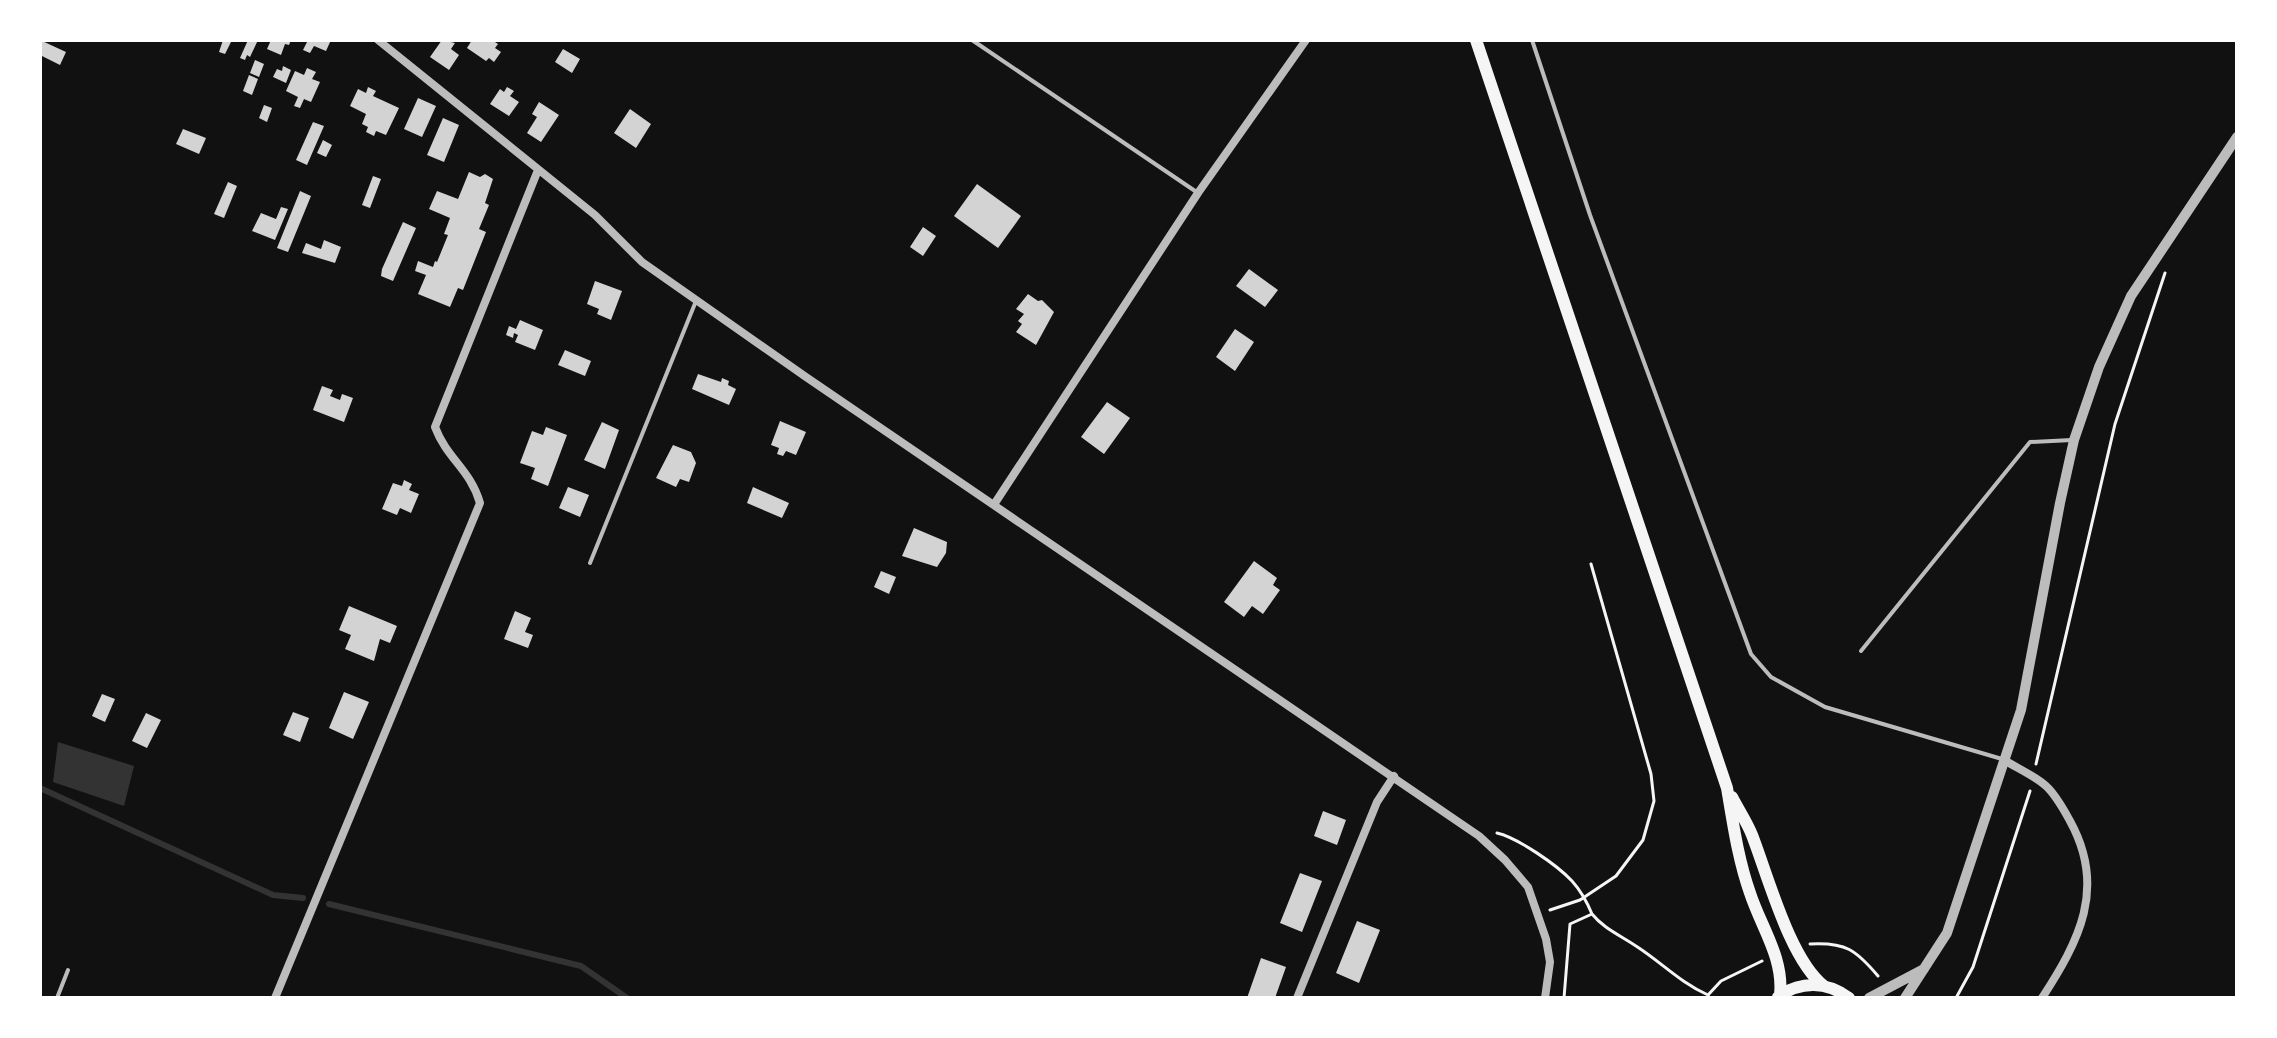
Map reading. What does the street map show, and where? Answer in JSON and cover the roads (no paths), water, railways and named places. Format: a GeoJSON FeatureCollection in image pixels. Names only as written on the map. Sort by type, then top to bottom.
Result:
{"type":"FeatureCollection","features":[{"type":"Feature","properties":{"kind":"main road"},"geometry":{"type":"LineString","coordinates":[[1476,40],[1727,788],[1736,841],[1750,894],[1779,968],[1778,996],[1801,986],[1824,986]]}},
{"type":"Feature","properties":{"kind":"main road"},"geometry":{"type":"LineString","coordinates":[[1727,788],[1751,832],[1772,895],[1804,963],[1824,986],[1849,998]]}},
{"type":"Feature","properties":{"kind":"street"},"geometry":{"type":"LineString","coordinates":[[378,40],[595,215],[642,262],[1479,836],[1528,887],[1539,913],[1550,962],[1545,998]]}},
{"type":"Feature","properties":{"kind":"street"},"geometry":{"type":"LineString","coordinates":[[995,503],[1198,193],[1306,40]]}},
{"type":"Feature","properties":{"kind":"street"},"geometry":{"type":"LineString","coordinates":[[1905,998],[1947,933],[2021,710],[2074,440],[2099,367],[2131,296],[2237,137]]}},
{"type":"Feature","properties":{"kind":"street"},"geometry":{"type":"LineString","coordinates":[[275,998],[480,503],[474,484],[446,450],[435,427],[538,170]]}},
{"type":"Feature","properties":{"kind":"street"},"geometry":{"type":"LineString","coordinates":[[2004,760],[2046,786],[2063,808],[2079,838],[2087,869],[2087,903],[2075,945],[2042,998]]}},
{"type":"Feature","properties":{"kind":"street"},"geometry":{"type":"LineString","coordinates":[[1297,998],[1377,802],[1394,776]]}},
{"type":"Feature","properties":{"kind":"street"},"geometry":{"type":"LineString","coordinates":[[1869,998],[1926,968]]}},
{"type":"Feature","properties":{"kind":"lane"},"geometry":{"type":"LineString","coordinates":[[972,40],[1198,193]]}},
{"type":"Feature","properties":{"kind":"lane"},"geometry":{"type":"LineString","coordinates":[[1532,40],[1590,215],[1751,654],[1771,677],[1825,707],[2004,760]]}},
{"type":"Feature","properties":{"kind":"lane"},"geometry":{"type":"LineString","coordinates":[[590,563],[697,299]]}},
{"type":"Feature","properties":{"kind":"lane"},"geometry":{"type":"LineString","coordinates":[[1861,651],[2030,442],[2074,440]]}},
{"type":"Feature","properties":{"kind":"lane"},"geometry":{"type":"LineString","coordinates":[[57,998],[68,970]]}},
{"type":"Feature","properties":{"kind":"waterway"},"geometry":{"type":"LineString","coordinates":[[40,788],[273,895],[303,898]]}},
{"type":"Feature","properties":{"kind":"waterway"},"geometry":{"type":"LineString","coordinates":[[329,904],[581,966],[627,998]]}}]}
